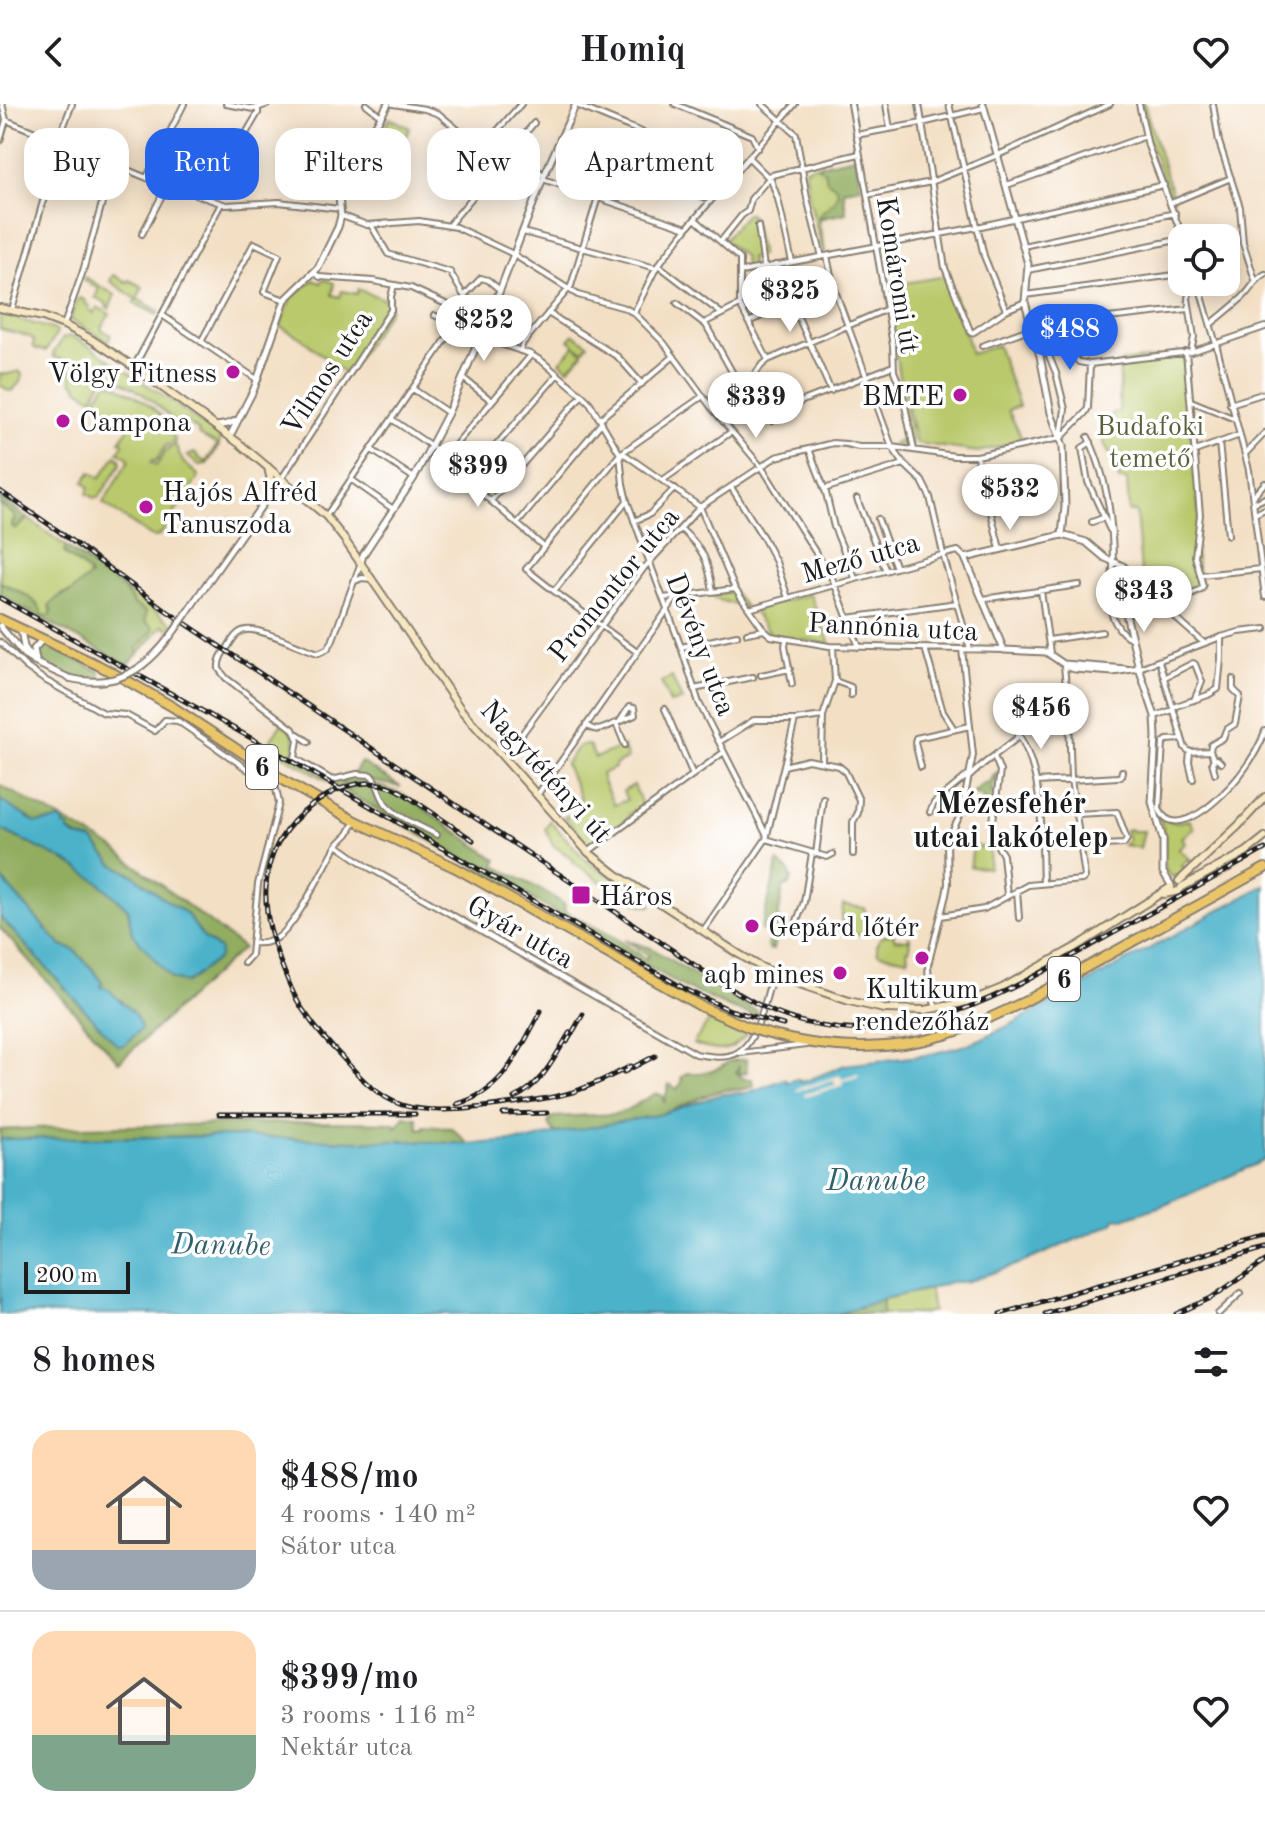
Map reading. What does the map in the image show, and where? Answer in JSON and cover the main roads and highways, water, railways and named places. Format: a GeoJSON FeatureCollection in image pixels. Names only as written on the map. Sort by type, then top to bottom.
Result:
{"type":"FeatureCollection","features":[{"type":"Feature","properties":{"kind":"main road","name":"Nagytétényi út"},"geometry":{"type":"LineString","coordinates":[[0,308],[64,325],[91,339],[217,426],[326,516],[462,711],[588,852],[617,875],[773,973],[870,1006],[901,1011],[968,1002],[1002,988],[1098,934],[1176,885]]}},
{"type":"Feature","properties":{"kind":"main road"},"geometry":{"type":"LineString","coordinates":[[268,467],[271,493],[285,489],[298,492]]}},
{"type":"Feature","properties":{"kind":"main road","name":"6"},"geometry":{"type":"LineString","coordinates":[[0,619],[98,665],[173,707],[288,783],[355,821],[456,868],[702,1007],[750,1028],[813,1045],[869,1047],[917,1041],[943,1036],[991,1018],[1265,868]]}},
{"type":"Feature","properties":{"kind":"main road"},"geometry":{"type":"LineString","coordinates":[[1176,885],[1265,797]]}},
{"type":"Feature","properties":{"kind":"main road"},"geometry":{"type":"LineString","coordinates":[[1176,885],[1195,881],[1246,852],[1265,837]]}},
{"type":"Feature","properties":{"kind":"water"},"geometry":{"type":"Polygon","coordinates":[[[0,800],[36,823],[63,820],[64,826],[69,827],[68,831],[93,841],[113,864],[186,913],[203,937],[220,950],[219,958],[186,983],[172,979],[132,933],[128,909],[99,882],[68,862],[0,829],[0,800]]]}},
{"type":"Feature","properties":{"kind":"water"},"geometry":{"type":"Polygon","coordinates":[[[0,877],[61,946],[74,950],[96,973],[102,982],[101,987],[109,989],[136,1017],[141,1029],[124,1045],[118,1046],[0,917],[0,877]]]}},
{"type":"Feature","properties":{"kind":"water","name":"Danube"},"geometry":{"type":"Polygon","coordinates":[[[1265,885],[1265,1160],[1167,1204],[1115,1219],[1112,1224],[1024,1262],[966,1282],[950,1282],[837,1314],[0,1314],[0,1139],[233,1136],[469,1144],[530,1140],[658,1115],[722,1094],[747,1093],[785,1079],[788,1082],[798,1079],[806,1081],[845,1065],[927,1055],[970,1044],[1265,885]]]}},
{"type":"Feature","properties":{"kind":"railway"},"geometry":{"type":"LineString","coordinates":[[0,491],[164,609],[717,980],[776,1013],[818,1026],[860,1030],[900,1027],[977,1003],[1053,967],[1265,849]]}},
{"type":"Feature","properties":{"kind":"railway"},"geometry":{"type":"LineString","coordinates":[[0,598],[292,761],[685,989],[730,1010],[783,1025]]}},
{"type":"Feature","properties":{"kind":"railway"},"geometry":{"type":"LineString","coordinates":[[473,840],[400,791],[381,784],[363,783],[344,787],[303,813],[285,831],[274,852],[266,896],[275,945],[302,1009],[368,1084],[393,1101],[416,1108],[464,1109],[555,1096],[587,1087],[631,1066]]}},
{"type":"Feature","properties":{"kind":"railway"},"geometry":{"type":"LineString","coordinates":[[457,1104],[473,1098],[499,1079],[541,1011]]}},
{"type":"Feature","properties":{"kind":"railway"},"geometry":{"type":"LineString","coordinates":[[567,1042],[583,1014]]}},
{"type":"Feature","properties":{"kind":"railway"},"geometry":{"type":"LineString","coordinates":[[514,1098],[540,1078],[570,1032]]}},
{"type":"Feature","properties":{"kind":"railway"},"geometry":{"type":"LineString","coordinates":[[624,1072],[655,1056]]}},
{"type":"Feature","properties":{"kind":"railway"},"geometry":{"type":"LineString","coordinates":[[503,1114],[547,1113]]}},
{"type":"Feature","properties":{"kind":"railway"},"geometry":{"type":"LineString","coordinates":[[219,1114],[415,1114]]}},
{"type":"Feature","properties":{"kind":"railway"},"geometry":{"type":"LineString","coordinates":[[1000,1314],[1265,1236]]}},
{"type":"Feature","properties":{"kind":"railway"},"geometry":{"type":"LineString","coordinates":[[1045,1314],[1265,1248]]}},
{"type":"Feature","properties":{"kind":"railway"},"geometry":{"type":"LineString","coordinates":[[1176,1314],[1211,1298],[1265,1261]]}},
{"type":"Feature","properties":{"kind":"place","name":"Völgy Fitness"},"geometry":{"type":"Point","coordinates":[233,372]}},
{"type":"Feature","properties":{"kind":"place","name":"BMTE"},"geometry":{"type":"Point","coordinates":[960,395]}},
{"type":"Feature","properties":{"kind":"place","name":"Campona"},"geometry":{"type":"Point","coordinates":[63,421]}},
{"type":"Feature","properties":{"kind":"place","name":"Hajós Alfréd Tanuszoda"},"geometry":{"type":"Point","coordinates":[146,507]}},
{"type":"Feature","properties":{"kind":"place","name":"Háros"},"geometry":{"type":"Point","coordinates":[581,895]}},
{"type":"Feature","properties":{"kind":"place","name":"Gepárd lőtér"},"geometry":{"type":"Point","coordinates":[752,926]}},
{"type":"Feature","properties":{"kind":"place","name":"Kultikum rendezőház"},"geometry":{"type":"Point","coordinates":[922,958]}},
{"type":"Feature","properties":{"kind":"place","name":"aqb mines"},"geometry":{"type":"Point","coordinates":[840,973]}},
{"type":"Feature","properties":{"kind":"district","name":"Mézesfehér utcai lakótelep"},"geometry":{"type":"Point","coordinates":[1011,820]}},
{"type":"Feature","properties":{"kind":"park label","name":"Budafoki temető"},"geometry":{"type":"Point","coordinates":[1150,441]}}]}
